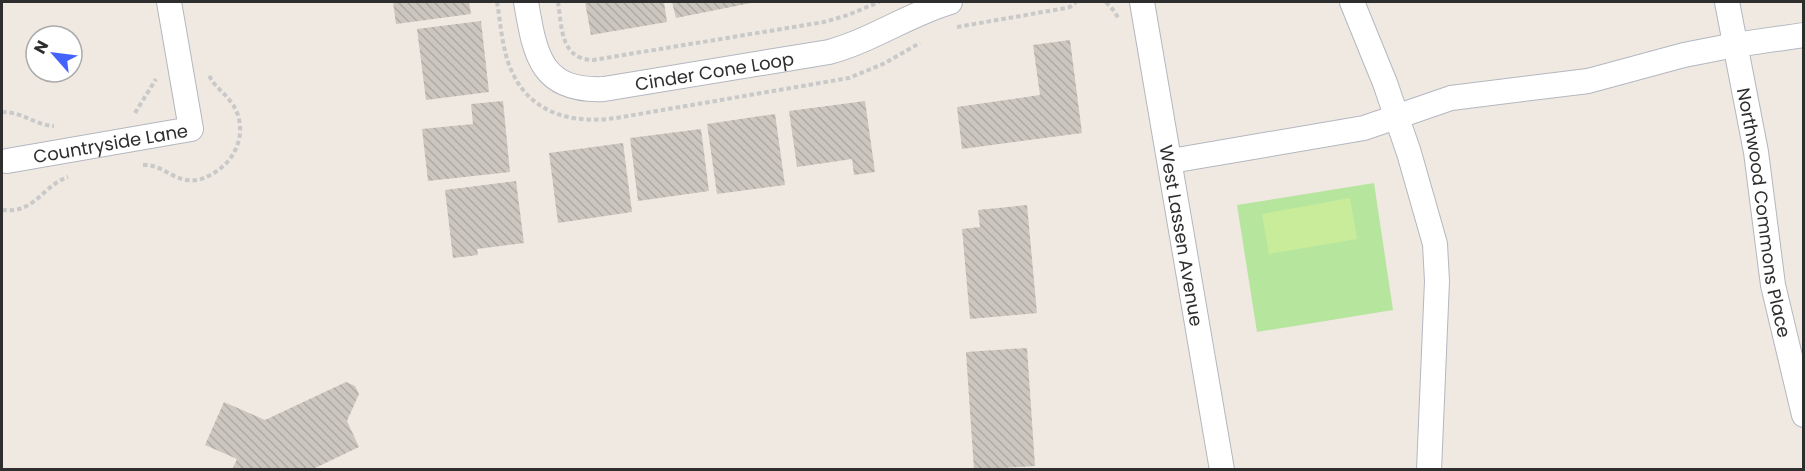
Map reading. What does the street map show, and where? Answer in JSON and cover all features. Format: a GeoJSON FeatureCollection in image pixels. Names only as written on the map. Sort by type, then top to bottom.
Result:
{"type":"FeatureCollection","features":[{"type":"Feature","properties":{"kind":"street","name":"Countryside Lane"},"geometry":{"type":"LineString","coordinates":[[8,161],[191,129],[169,2]]}},
{"type":"Feature","properties":{"kind":"street","name":"Cinder Cone Loop"},"geometry":{"type":"LineString","coordinates":[[526,2],[533,42],[540,61],[550,74],[562,82],[575,88],[588,90],[829,52],[860,43],[922,10],[950,2]]}},
{"type":"Feature","properties":{"kind":"street","name":"West Lassen Avenue"},"geometry":{"type":"LineString","coordinates":[[1142,2],[1222,470]]}},
{"type":"Feature","properties":{"kind":"street"},"geometry":{"type":"LineString","coordinates":[[1352,2],[1397,118],[1430,224],[1437,265],[1429,470]]}},
{"type":"Feature","properties":{"kind":"street","name":"Northwood Commons Place"},"geometry":{"type":"LineString","coordinates":[[1727,2],[1755,152],[1773,285],[1803,414]]}},
{"type":"Feature","properties":{"kind":"street"},"geometry":{"type":"LineString","coordinates":[[1171,161],[1364,128],[1451,98],[1588,81],[1684,55],[1803,35]]}},
{"type":"Feature","properties":{"kind":"path"},"geometry":{"type":"LineString","coordinates":[[558,2],[567,48],[580,58],[593,60],[824,22],[879,2]]}},
{"type":"Feature","properties":{"kind":"path"},"geometry":{"type":"LineString","coordinates":[[126,114],[136,112],[157,81],[155,70]]}},
{"type":"Feature","properties":{"kind":"path"},"geometry":{"type":"LineString","coordinates":[[2,112],[22,114],[41,124],[60,127]]}},
{"type":"Feature","properties":{"kind":"green space"},"geometry":{"type":"Polygon","coordinates":[[[1374,183],[1393,310],[1257,332],[1237,205],[1374,183]]]}},
{"type":"Feature","properties":{"kind":"green space"},"geometry":{"type":"Polygon","coordinates":[[[1350,198],[1357,239],[1269,254],[1262,214],[1350,198]]]}},
{"type":"Feature","properties":{"kind":"building"},"geometry":{"type":"Polygon","coordinates":[[[393,2],[469,2],[471,14],[396,24],[393,2]]]}},
{"type":"Feature","properties":{"kind":"building"},"geometry":{"type":"Polygon","coordinates":[[[585,2],[664,2],[667,22],[591,35],[585,2]]]}},
{"type":"Feature","properties":{"kind":"building"},"geometry":{"type":"Polygon","coordinates":[[[672,2],[751,2],[751,3],[676,18],[672,2]]]}},
{"type":"Feature","properties":{"kind":"building"},"geometry":{"type":"Polygon","coordinates":[[[481,21],[489,92],[426,100],[417,29],[481,21]]]}},
{"type":"Feature","properties":{"kind":"building"},"geometry":{"type":"Polygon","coordinates":[[[1070,40],[1082,133],[962,149],[957,107],[1040,95],[1033,45],[1070,40]]]}},
{"type":"Feature","properties":{"kind":"building"},"geometry":{"type":"Polygon","coordinates":[[[503,101],[510,172],[428,181],[422,129],[473,124],[471,104],[503,101]]]}},
{"type":"Feature","properties":{"kind":"building"},"geometry":{"type":"Polygon","coordinates":[[[865,101],[875,172],[854,175],[852,159],[797,167],[789,111],[865,101]]]}},
{"type":"Feature","properties":{"kind":"building"},"geometry":{"type":"Polygon","coordinates":[[[775,114],[785,185],[717,194],[707,124],[775,114]]]}},
{"type":"Feature","properties":{"kind":"building"},"geometry":{"type":"Polygon","coordinates":[[[701,129],[709,191],[638,201],[630,138],[701,129]]]}},
{"type":"Feature","properties":{"kind":"building"},"geometry":{"type":"Polygon","coordinates":[[[623,143],[632,212],[558,223],[549,153],[623,143]]]}},
{"type":"Feature","properties":{"kind":"building"},"geometry":{"type":"Polygon","coordinates":[[[516,181],[524,243],[477,249],[478,255],[453,258],[445,190],[516,181]]]}},
{"type":"Feature","properties":{"kind":"building"},"geometry":{"type":"Polygon","coordinates":[[[1027,205],[1037,313],[970,319],[962,229],[980,227],[978,210],[1027,205]]]}},
{"type":"Feature","properties":{"kind":"building"},"geometry":{"type":"Polygon","coordinates":[[[1027,348],[1035,466],[974,470],[966,352],[1027,348]]]}},
{"type":"Feature","properties":{"kind":"building"},"geometry":{"type":"Polygon","coordinates":[[[346,382],[355,386],[359,394],[347,421],[359,447],[311,470],[232,470],[237,459],[205,445],[224,402],[265,420],[346,382]]]}}]}
